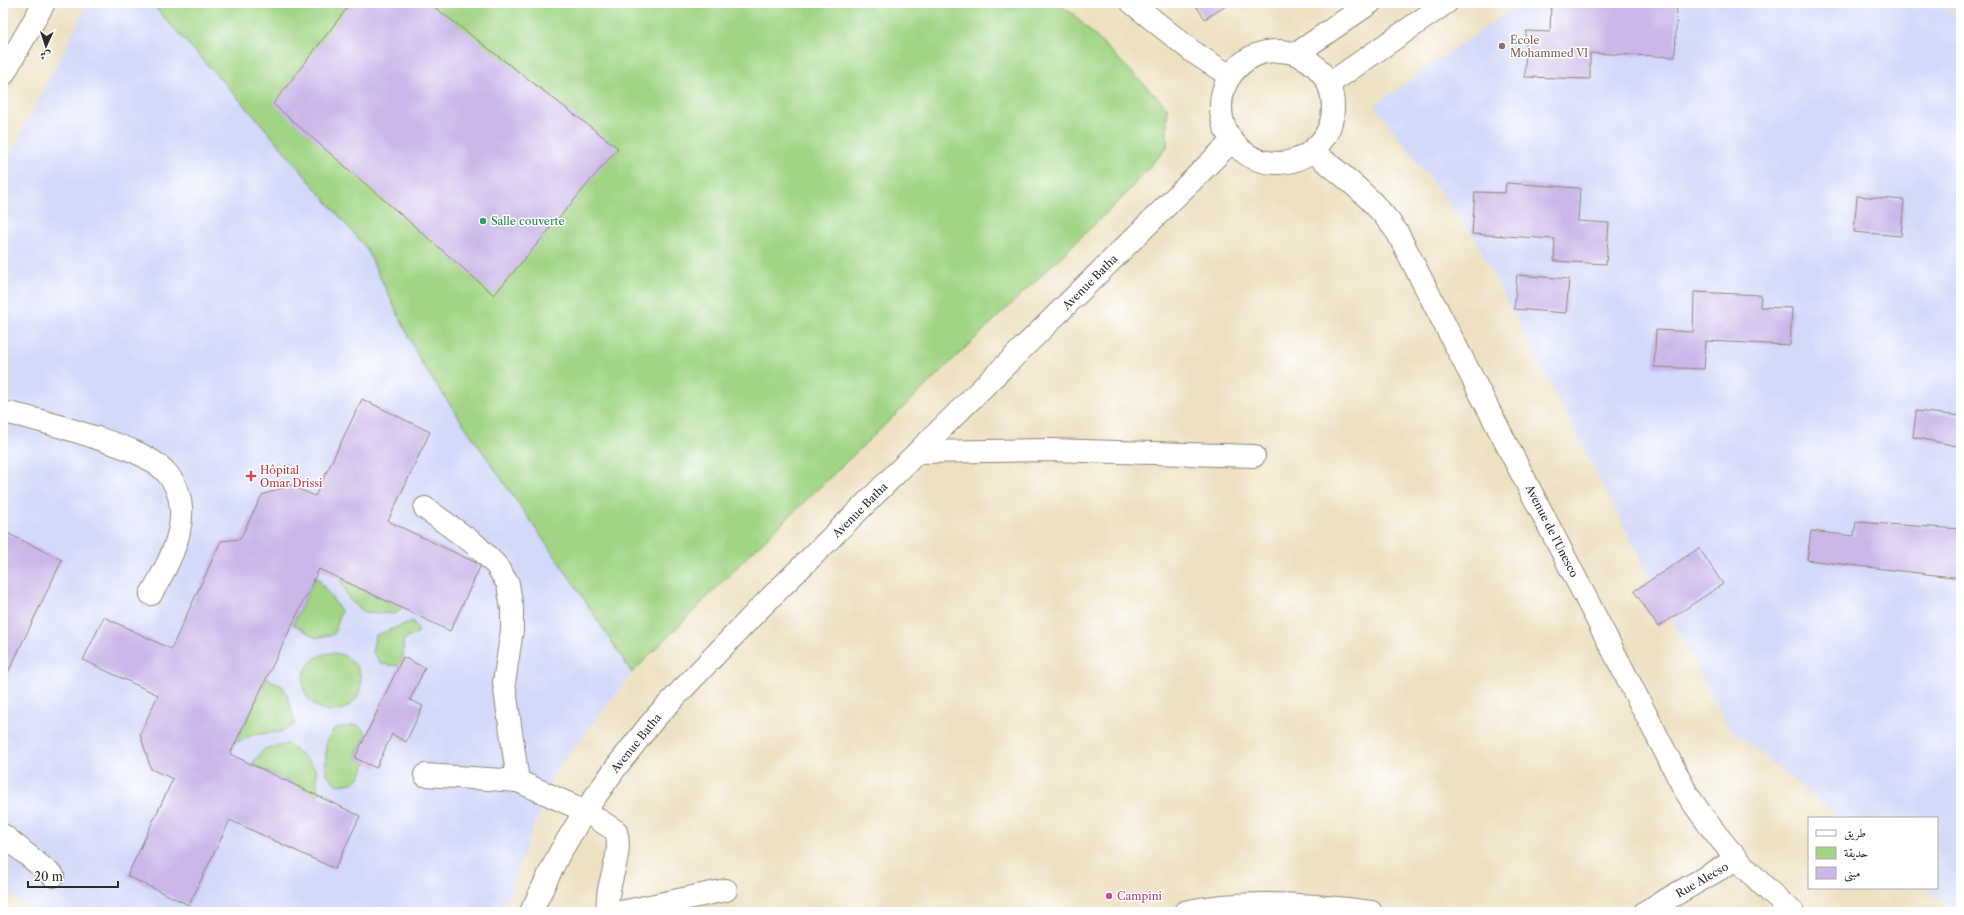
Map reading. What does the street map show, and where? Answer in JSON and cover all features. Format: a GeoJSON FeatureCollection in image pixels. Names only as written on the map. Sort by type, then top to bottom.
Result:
{"type":"FeatureCollection","features":[{"type":"Feature","properties":{"kind":"main road"},"geometry":{"type":"LineString","coordinates":[[3,75],[44,3]]}},
{"type":"Feature","properties":{"kind":"main road"},"geometry":{"type":"LineString","coordinates":[[1132,3],[1193,52],[1230,76]]}},
{"type":"Feature","properties":{"kind":"main road"},"geometry":{"type":"LineString","coordinates":[[1296,54],[1370,3]]}},
{"type":"Feature","properties":{"kind":"main road"},"geometry":{"type":"LineString","coordinates":[[1329,84],[1446,3]]}},
{"type":"Feature","properties":{"kind":"main road"},"geometry":{"type":"LineString","coordinates":[[1271,51],[1296,54],[1319,68],[1329,84],[1333,100],[1333,116],[1328,132],[1312,152],[1296,160],[1270,163],[1261,161],[1249,156],[1238,148],[1232,141],[1222,121],[1220,109],[1224,86],[1230,76],[1241,64],[1255,55],[1271,51]]}},
{"type":"Feature","properties":{"kind":"main road","name":"Avenue Batha"},"geometry":{"type":"LineString","coordinates":[[531,912],[559,854],[585,811],[617,766],[655,718],[760,608],[1232,141]]}},
{"type":"Feature","properties":{"kind":"main road","name":"Avenue de l'Unesco"},"geometry":{"type":"LineString","coordinates":[[1312,152],[1353,183],[1377,206],[1397,232],[1686,792],[1697,810],[1737,859],[1764,887],[1794,912]]}},
{"type":"Feature","properties":{"kind":"main road"},"geometry":{"type":"LineString","coordinates":[[3,412],[47,422],[115,444],[146,458],[164,471],[178,493],[181,522],[176,547],[151,594]]}},
{"type":"Feature","properties":{"kind":"main road"},"geometry":{"type":"LineString","coordinates":[[918,452],[1050,450],[1254,456]]}},
{"type":"Feature","properties":{"kind":"main road"},"geometry":{"type":"LineString","coordinates":[[425,508],[476,545],[496,565],[508,584],[512,609],[512,630],[504,683],[518,781]]}},
{"type":"Feature","properties":{"kind":"main road"},"geometry":{"type":"LineString","coordinates":[[425,775],[518,781],[585,811],[616,831],[619,842],[607,901],[608,912],[617,912]]}},
{"type":"Feature","properties":{"kind":"main road"},"geometry":{"type":"LineString","coordinates":[[3,835],[52,876]]}},
{"type":"Feature","properties":{"kind":"main road","name":"Rue Alecso"},"geometry":{"type":"LineString","coordinates":[[1645,912],[1737,859]]}},
{"type":"Feature","properties":{"kind":"main road"},"geometry":{"type":"LineString","coordinates":[[621,912],[726,890]]}},
{"type":"Feature","properties":{"kind":"main road"},"geometry":{"type":"LineString","coordinates":[[1185,912],[1202,908],[1236,905],[1289,906],[1371,912]]}},
{"type":"Feature","properties":{"kind":"shaded area","name":"Hôpital Omar Drissi"},"geometry":{"type":"Polygon","coordinates":[[[88,3],[151,3],[257,119],[366,248],[422,364],[576,587],[632,673],[554,773],[502,912],[35,912],[5,891],[3,893],[3,169],[88,3]]]}},
{"type":"Feature","properties":{"kind":"shaded area"},"geometry":{"type":"Polygon","coordinates":[[[1520,3],[1938,3],[1961,19],[1961,912],[1954,912],[1926,889],[1938,889],[1938,817],[1839,817],[1728,727],[1472,234],[1374,105],[1520,3]]]}},
{"type":"Feature","properties":{"kind":"shaded area"},"geometry":{"type":"Polygon","coordinates":[[[1942,3],[1961,3],[1961,16],[1942,3]]]}},
{"type":"Feature","properties":{"kind":"green space"},"geometry":{"type":"Polygon","coordinates":[[[151,3],[1057,3],[1072,13],[1167,107],[1167,147],[1122,198],[752,552],[632,673],[576,587],[422,364],[366,248],[257,119],[151,3]]]}},
{"type":"Feature","properties":{"kind":"green space"},"geometry":{"type":"Polygon","coordinates":[[[316,576],[341,611],[334,634],[316,638],[293,624],[316,576]]]}},
{"type":"Feature","properties":{"kind":"green space"},"geometry":{"type":"Polygon","coordinates":[[[340,579],[402,608],[396,614],[364,612],[349,599],[340,579]]]}},
{"type":"Feature","properties":{"kind":"green space"},"geometry":{"type":"Polygon","coordinates":[[[413,621],[419,632],[403,640],[403,657],[398,666],[381,664],[372,651],[376,635],[413,621]]]}},
{"type":"Feature","properties":{"kind":"green space"},"geometry":{"type":"Polygon","coordinates":[[[332,653],[348,658],[356,666],[361,682],[356,698],[348,706],[332,711],[316,706],[308,698],[303,682],[308,666],[316,658],[332,653]]]}},
{"type":"Feature","properties":{"kind":"green space"},"geometry":{"type":"Polygon","coordinates":[[[267,678],[283,687],[288,697],[295,724],[280,732],[252,735],[235,743],[267,678]]]}},
{"type":"Feature","properties":{"kind":"green space"},"geometry":{"type":"Polygon","coordinates":[[[358,725],[366,733],[355,758],[366,763],[360,776],[354,783],[337,785],[326,773],[326,741],[335,728],[358,725]]]}},
{"type":"Feature","properties":{"kind":"green space"},"geometry":{"type":"Polygon","coordinates":[[[287,744],[306,758],[316,770],[318,796],[252,764],[264,749],[287,744]]]}},
{"type":"Feature","properties":{"kind":"building","name":"Salle couverte"},"geometry":{"type":"Polygon","coordinates":[[[351,3],[429,3],[618,148],[494,295],[273,104],[351,3]]]}},
{"type":"Feature","properties":{"kind":"building"},"geometry":{"type":"Polygon","coordinates":[[[1194,3],[1231,3],[1205,19],[1194,3]]]}},
{"type":"Feature","properties":{"kind":"building"},"geometry":{"type":"Polygon","coordinates":[[[1551,3],[1677,3],[1675,57],[1590,53],[1590,79],[1525,77],[1526,31],[1550,32],[1551,3]]]}},
{"type":"Feature","properties":{"kind":"building"},"geometry":{"type":"Polygon","coordinates":[[[1506,183],[1580,188],[1578,221],[1609,223],[1606,264],[1554,261],[1555,239],[1472,234],[1475,192],[1505,193],[1506,183]]]}},
{"type":"Feature","properties":{"kind":"building"},"geometry":{"type":"Polygon","coordinates":[[[1857,196],[1904,200],[1901,236],[1854,232],[1857,196]]]}},
{"type":"Feature","properties":{"kind":"building"},"geometry":{"type":"Polygon","coordinates":[[[1517,275],[1569,279],[1566,313],[1514,309],[1517,275]]]}},
{"type":"Feature","properties":{"kind":"building"},"geometry":{"type":"Polygon","coordinates":[[[1694,292],[1761,295],[1760,307],[1792,308],[1790,345],[1706,341],[1704,369],[1654,367],[1656,330],[1693,332],[1694,292]]]}},
{"type":"Feature","properties":{"kind":"building"},"geometry":{"type":"Polygon","coordinates":[[[362,399],[430,432],[388,521],[481,565],[450,631],[319,569],[230,754],[360,816],[335,869],[230,820],[189,905],[127,876],[173,779],[151,769],[140,734],[158,695],[83,660],[104,617],[171,649],[221,541],[240,539],[262,495],[290,485],[315,496],[362,399]]]}},
{"type":"Feature","properties":{"kind":"building"},"geometry":{"type":"Polygon","coordinates":[[[1916,411],[1961,416],[1961,447],[1913,437],[1916,411]]]}},
{"type":"Feature","properties":{"kind":"building"},"geometry":{"type":"Polygon","coordinates":[[[1856,522],[1961,529],[1961,578],[1807,560],[1811,531],[1854,536],[1856,522]]]}},
{"type":"Feature","properties":{"kind":"building"},"geometry":{"type":"Polygon","coordinates":[[[3,531],[62,560],[3,683],[3,531]]]}},
{"type":"Feature","properties":{"kind":"building"},"geometry":{"type":"Polygon","coordinates":[[[1699,548],[1723,584],[1658,627],[1634,591],[1699,548]]]}},
{"type":"Feature","properties":{"kind":"building"},"geometry":{"type":"Polygon","coordinates":[[[403,657],[425,668],[410,700],[423,706],[406,742],[392,734],[376,768],[355,758],[403,657]]]}},
{"type":"Feature","properties":{"kind":"place","name":"École Mohammed VI"},"geometry":{"type":"Point","coordinates":[1502,46]}},
{"type":"Feature","properties":{"kind":"place","name":"Salle couverte"},"geometry":{"type":"Point","coordinates":[483,221]}},
{"type":"Feature","properties":{"kind":"place","name":"Hôpital Omar Drissi"},"geometry":{"type":"Point","coordinates":[251,476]}},
{"type":"Feature","properties":{"kind":"place","name":"Campini"},"geometry":{"type":"Point","coordinates":[1109,896]}}]}
